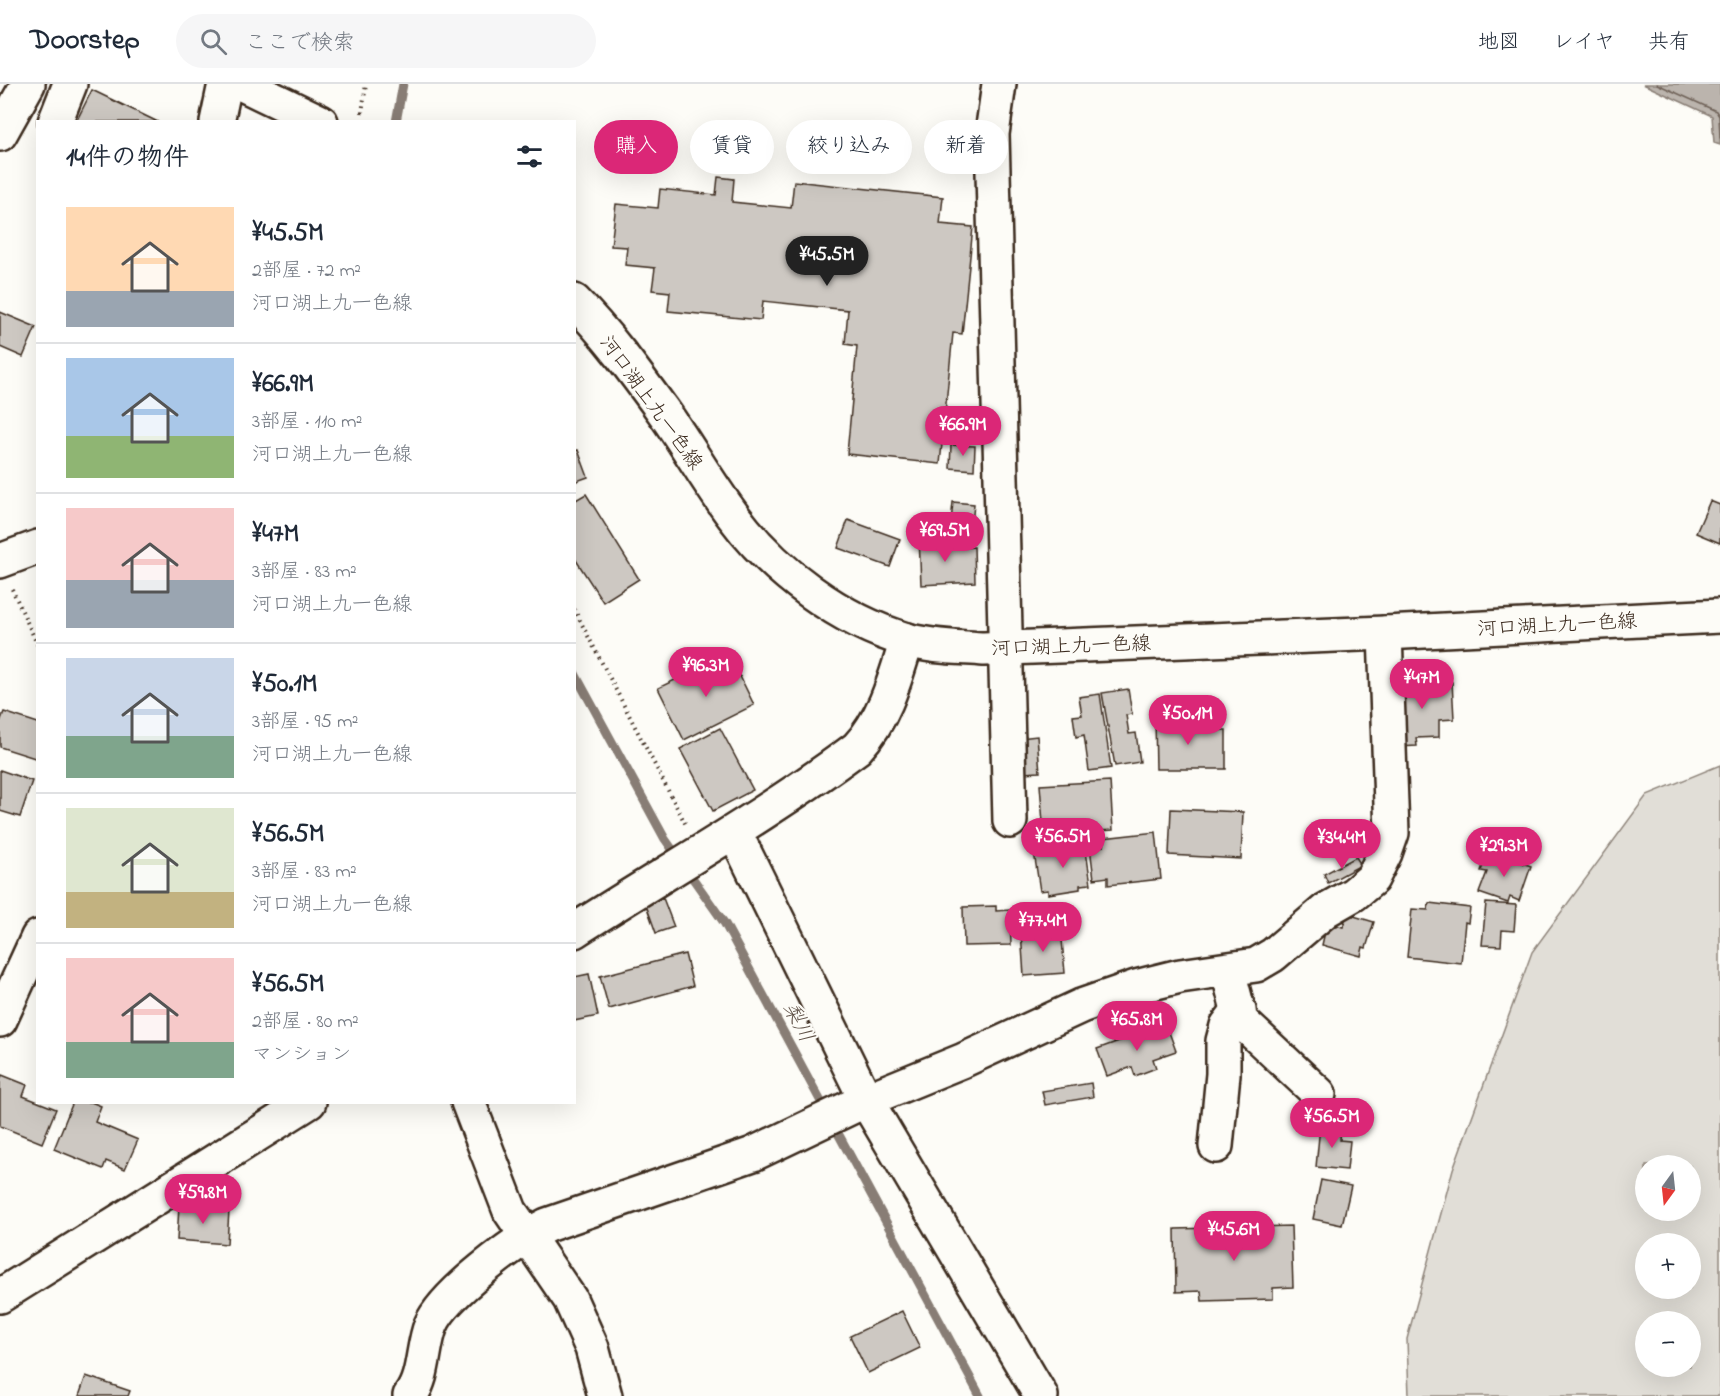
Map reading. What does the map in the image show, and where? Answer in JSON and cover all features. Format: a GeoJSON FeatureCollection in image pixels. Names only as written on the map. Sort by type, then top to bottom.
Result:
{"type":"FeatureCollection","features":[{"type":"Feature","properties":{"kind":"street"},"geometry":{"type":"LineString","coordinates":[[0,134],[28,84]]}},
{"type":"Feature","properties":{"kind":"street"},"geometry":{"type":"LineString","coordinates":[[56,120],[70,84]]}},
{"type":"Feature","properties":{"kind":"street"},"geometry":{"type":"LineString","coordinates":[[217,120],[225,84]]}},
{"type":"Feature","properties":{"kind":"street"},"geometry":{"type":"LineString","coordinates":[[242,84],[317,120]]}},
{"type":"Feature","properties":{"kind":"street"},"geometry":{"type":"LineString","coordinates":[[999,84],[995,97],[992,134],[1010,820]]}},
{"type":"Feature","properties":{"kind":"street","name":"河口湖上九一色線"},"geometry":{"type":"LineString","coordinates":[[576,303],[663,412],[734,518],[780,567],[840,609],[871,627],[908,640],[948,646],[1006,648],[1385,633],[1720,616]]}},
{"type":"Feature","properties":{"kind":"street"},"geometry":{"type":"LineString","coordinates":[[5,572],[36,549]]}},
{"type":"Feature","properties":{"kind":"street"},"geometry":{"type":"LineString","coordinates":[[410,1396],[419,1376],[432,1323],[451,1300],[491,1262],[526,1236],[547,1225],[753,1154],[866,1100],[964,1060],[1081,1006],[1136,987],[1179,976],[1228,971],[1256,965],[1274,955],[1307,924],[1326,910],[1354,894],[1372,879],[1392,832],[1385,633]]}},
{"type":"Feature","properties":{"kind":"street"},"geometry":{"type":"LineString","coordinates":[[576,930],[652,881],[735,833],[857,748],[872,732],[886,704],[908,640]]}},
{"type":"Feature","properties":{"kind":"street"},"geometry":{"type":"LineString","coordinates":[[735,833],[866,1100],[1041,1396]]}},
{"type":"Feature","properties":{"kind":"street"},"geometry":{"type":"LineString","coordinates":[[0,1020],[36,941]]}},
{"type":"Feature","properties":{"kind":"street"},"geometry":{"type":"LineString","coordinates":[[1228,971],[1241,1020],[1319,1094]]}},
{"type":"Feature","properties":{"kind":"street"},"geometry":{"type":"LineString","coordinates":[[1216,1146],[1223,1074],[1223,1041],[1227,1026],[1239,1010]]}},
{"type":"Feature","properties":{"kind":"street"},"geometry":{"type":"LineString","coordinates":[[0,1296],[306,1104]]}},
{"type":"Feature","properties":{"kind":"street"},"geometry":{"type":"LineString","coordinates":[[469,1104],[510,1211],[570,1299],[592,1348],[605,1396]]}},
{"type":"Feature","properties":{"kind":"path"},"geometry":{"type":"LineString","coordinates":[[362,113],[366,84]]}},
{"type":"Feature","properties":{"kind":"path"},"geometry":{"type":"LineString","coordinates":[[5,572],[36,641]]}},
{"type":"Feature","properties":{"kind":"path"},"geometry":{"type":"LineString","coordinates":[[576,613],[674,797],[699,853]]}},
{"type":"Feature","properties":{"kind":"shaded area"},"geometry":{"type":"Polygon","coordinates":[[[1720,765],[1720,1396],[1409,1396],[1407,1339],[1453,1169],[1532,952],[1647,795],[1720,765]]]}},
{"type":"Feature","properties":{"kind":"water"},"geometry":{"type":"Polygon","coordinates":[[[1643,84],[1720,84],[1720,145],[1714,143],[1712,116],[1643,84]]]}},
{"type":"Feature","properties":{"kind":"building"},"geometry":{"type":"Polygon","coordinates":[[[92,90],[154,120],[77,120],[92,90]]]}},
{"type":"Feature","properties":{"kind":"building"},"geometry":{"type":"Polygon","coordinates":[[[718,177],[734,179],[732,202],[791,208],[794,181],[943,197],[940,224],[973,227],[962,334],[953,333],[940,464],[847,454],[857,346],[845,344],[848,310],[763,301],[761,320],[668,311],[670,292],[652,290],[655,268],[625,265],[627,247],[611,246],[616,204],[658,208],[660,189],[716,195],[718,177]]]}},
{"type":"Feature","properties":{"kind":"building"},"geometry":{"type":"Polygon","coordinates":[[[0,312],[36,327],[23,357],[0,347],[0,312]]]}},
{"type":"Feature","properties":{"kind":"building"},"geometry":{"type":"Polygon","coordinates":[[[951,445],[975,446],[974,470],[950,468],[951,445]]]}},
{"type":"Feature","properties":{"kind":"building"},"geometry":{"type":"Polygon","coordinates":[[[576,450],[578,450],[588,477],[576,481],[576,450]]]}},
{"type":"Feature","properties":{"kind":"building"},"geometry":{"type":"Polygon","coordinates":[[[586,494],[639,579],[603,602],[576,560],[576,500],[586,494]]]}},
{"type":"Feature","properties":{"kind":"building"},"geometry":{"type":"Polygon","coordinates":[[[1710,501],[1720,505],[1720,543],[1696,533],[1710,501]]]}},
{"type":"Feature","properties":{"kind":"building"},"geometry":{"type":"Polygon","coordinates":[[[953,502],[974,504],[972,524],[951,522],[953,502]]]}},
{"type":"Feature","properties":{"kind":"building"},"geometry":{"type":"Polygon","coordinates":[[[848,520],[900,539],[890,567],[838,548],[848,520]]]}},
{"type":"Feature","properties":{"kind":"building"},"geometry":{"type":"Polygon","coordinates":[[[944,536],[945,548],[974,547],[975,582],[921,585],[919,537],[944,536]]]}},
{"type":"Feature","properties":{"kind":"building"},"geometry":{"type":"Polygon","coordinates":[[[725,660],[728,665],[733,662],[754,705],[684,740],[658,688],[704,666],[706,670],[725,660]]]}},
{"type":"Feature","properties":{"kind":"building"},"geometry":{"type":"Polygon","coordinates":[[[1452,682],[1454,719],[1439,720],[1439,737],[1416,738],[1417,746],[1398,747],[1396,683],[1452,682]]]}},
{"type":"Feature","properties":{"kind":"building"},"geometry":{"type":"Polygon","coordinates":[[[1128,689],[1132,714],[1126,715],[1129,734],[1136,733],[1140,762],[1115,766],[1102,693],[1128,689]]]}},
{"type":"Feature","properties":{"kind":"building"},"geometry":{"type":"Polygon","coordinates":[[[1100,694],[1111,768],[1089,771],[1084,735],[1076,737],[1073,716],[1082,715],[1079,697],[1100,694]]]}},
{"type":"Feature","properties":{"kind":"building"},"geometry":{"type":"Polygon","coordinates":[[[4,712],[36,722],[36,758],[0,747],[0,722],[4,712]]]}},
{"type":"Feature","properties":{"kind":"building"},"geometry":{"type":"Polygon","coordinates":[[[1188,717],[1188,730],[1226,730],[1226,769],[1156,769],[1155,718],[1188,717]]]}},
{"type":"Feature","properties":{"kind":"building"},"geometry":{"type":"Polygon","coordinates":[[[720,728],[753,790],[713,811],[680,749],[720,728]]]}},
{"type":"Feature","properties":{"kind":"building"},"geometry":{"type":"Polygon","coordinates":[[[1037,736],[1040,772],[1023,773],[1020,738],[1037,736]]]}},
{"type":"Feature","properties":{"kind":"building"},"geometry":{"type":"Polygon","coordinates":[[[0,770],[32,781],[20,817],[0,811],[0,770]]]}},
{"type":"Feature","properties":{"kind":"building"},"geometry":{"type":"Polygon","coordinates":[[[1110,781],[1113,830],[1044,835],[1040,785],[1110,781]]]}},
{"type":"Feature","properties":{"kind":"building"},"geometry":{"type":"Polygon","coordinates":[[[1171,809],[1243,812],[1241,859],[1169,855],[1171,809]]]}},
{"type":"Feature","properties":{"kind":"building"},"geometry":{"type":"Polygon","coordinates":[[[1156,832],[1161,879],[1108,885],[1108,877],[1094,879],[1090,847],[1104,846],[1103,838],[1156,832]]]}},
{"type":"Feature","properties":{"kind":"building"},"geometry":{"type":"Polygon","coordinates":[[[1085,845],[1091,884],[1080,885],[1080,889],[1048,894],[1048,890],[1040,891],[1034,852],[1085,845]]]}},
{"type":"Feature","properties":{"kind":"building"},"geometry":{"type":"Polygon","coordinates":[[[1488,851],[1531,866],[1519,901],[1510,897],[1508,903],[1479,893],[1487,872],[1481,871],[1488,851]]]}},
{"type":"Feature","properties":{"kind":"building"},"geometry":{"type":"Polygon","coordinates":[[[1356,857],[1361,865],[1328,883],[1324,874],[1356,857]]]}},
{"type":"Feature","properties":{"kind":"building"},"geometry":{"type":"Polygon","coordinates":[[[663,898],[674,927],[656,933],[646,905],[663,898]]]}},
{"type":"Feature","properties":{"kind":"building"},"geometry":{"type":"Polygon","coordinates":[[[1429,903],[1470,908],[1468,923],[1465,922],[1461,963],[1407,957],[1412,909],[1428,910],[1429,903]]]}},
{"type":"Feature","properties":{"kind":"building"},"geometry":{"type":"Polygon","coordinates":[[[1486,903],[1516,905],[1514,931],[1502,930],[1501,946],[1482,945],[1486,903]]]}},
{"type":"Feature","properties":{"kind":"building"},"geometry":{"type":"Polygon","coordinates":[[[996,906],[996,911],[1010,910],[1011,945],[964,946],[963,907],[996,906]]]}},
{"type":"Feature","properties":{"kind":"building"},"geometry":{"type":"Polygon","coordinates":[[[1347,914],[1374,922],[1366,948],[1363,947],[1361,956],[1322,945],[1327,923],[1343,927],[1347,914]]]}},
{"type":"Feature","properties":{"kind":"building"},"geometry":{"type":"Polygon","coordinates":[[[1061,929],[1065,973],[1024,976],[1021,932],[1061,929]]]}},
{"type":"Feature","properties":{"kind":"building"},"geometry":{"type":"Polygon","coordinates":[[[685,954],[693,986],[609,1009],[600,976],[685,954]]]}},
{"type":"Feature","properties":{"kind":"building"},"geometry":{"type":"Polygon","coordinates":[[[589,974],[598,1016],[576,1021],[576,977],[589,974]]]}},
{"type":"Feature","properties":{"kind":"building"},"geometry":{"type":"Polygon","coordinates":[[[1166,1024],[1176,1051],[1153,1059],[1156,1068],[1135,1076],[1132,1067],[1107,1076],[1097,1049],[1166,1024]]]}},
{"type":"Feature","properties":{"kind":"building"},"geometry":{"type":"Polygon","coordinates":[[[2,1075],[27,1085],[23,1096],[36,1101],[36,1104],[56,1109],[42,1143],[0,1126],[0,1080],[2,1075]]]}},
{"type":"Feature","properties":{"kind":"building"},"geometry":{"type":"Polygon","coordinates":[[[1091,1083],[1093,1097],[1045,1105],[1042,1091],[1091,1083]]]}},
{"type":"Feature","properties":{"kind":"building"},"geometry":{"type":"Polygon","coordinates":[[[72,1104],[101,1106],[95,1122],[138,1140],[125,1169],[106,1161],[103,1169],[54,1149],[72,1104]]]}},
{"type":"Feature","properties":{"kind":"building"},"geometry":{"type":"Polygon","coordinates":[[[1320,1126],[1341,1128],[1340,1140],[1350,1141],[1347,1170],[1316,1167],[1320,1126]]]}},
{"type":"Feature","properties":{"kind":"building"},"geometry":{"type":"Polygon","coordinates":[[[1321,1180],[1351,1186],[1342,1225],[1313,1219],[1321,1180]]]}},
{"type":"Feature","properties":{"kind":"building"},"geometry":{"type":"Polygon","coordinates":[[[179,1206],[229,1210],[227,1244],[177,1240],[179,1206]]]}},
{"type":"Feature","properties":{"kind":"building"},"geometry":{"type":"Polygon","coordinates":[[[1291,1226],[1293,1287],[1273,1288],[1273,1299],[1202,1301],[1201,1291],[1176,1292],[1175,1229],[1291,1226]]]}},
{"type":"Feature","properties":{"kind":"building"},"geometry":{"type":"Polygon","coordinates":[[[902,1311],[920,1348],[868,1373],[850,1336],[902,1311]]]}},
{"type":"Feature","properties":{"kind":"building"},"geometry":{"type":"Polygon","coordinates":[[[86,1376],[130,1391],[128,1396],[79,1396],[86,1376]]]}},
{"type":"Feature","properties":{"kind":"waterway","name":"梨川"},"geometry":{"type":"LineString","coordinates":[[396,120],[403,84]]}},
{"type":"Feature","properties":{"kind":"waterway","name":"梨川"},"geometry":{"type":"LineString","coordinates":[[576,676],[665,839],[725,924],[980,1396]]}}]}
